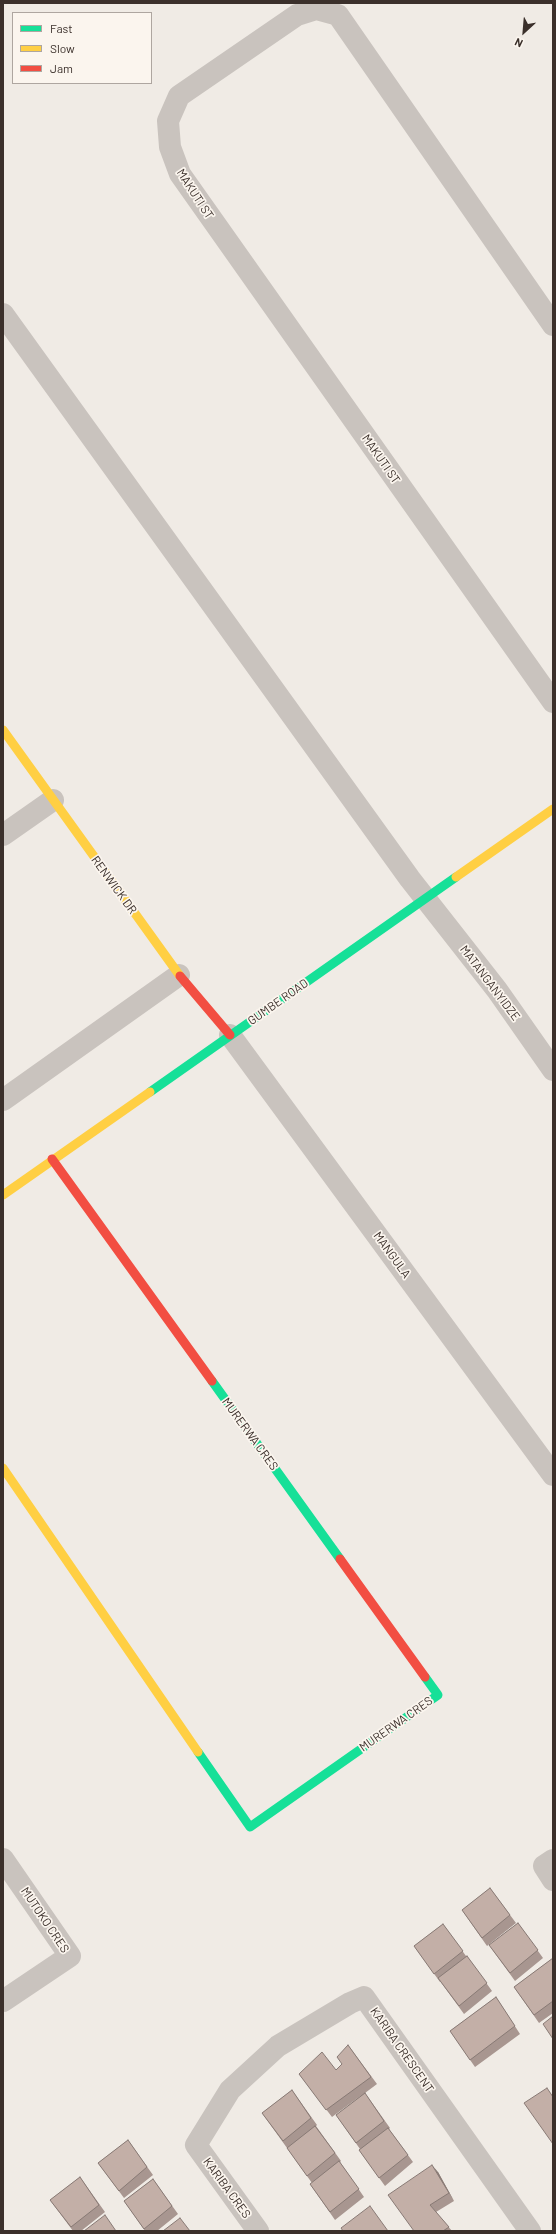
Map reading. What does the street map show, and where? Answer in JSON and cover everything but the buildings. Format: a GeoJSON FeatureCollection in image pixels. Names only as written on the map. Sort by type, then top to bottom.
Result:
{"type":"FeatureCollection","features":[{"type":"Feature","properties":{"kind":"street","name":"MAKUTI ST"},"geometry":{"type":"LineString","coordinates":[[553,325],[338,15],[316,9],[297,15],[179,96],[168,121],[170,147],[180,174],[553,702]]}},
{"type":"Feature","properties":{"kind":"street","name":"MATANGANYIDZE"},"geometry":{"type":"LineString","coordinates":[[3,314],[425,899],[497,990],[553,1070]]}},
{"type":"Feature","properties":{"kind":"street","name":"RENWICK DR"},"geometry":{"type":"LineString","coordinates":[[3,730],[179,975],[230,1035]]}},
{"type":"Feature","properties":{"kind":"street"},"geometry":{"type":"LineString","coordinates":[[3,835],[53,800]]}},
{"type":"Feature","properties":{"kind":"street","name":"GUMBE ROAD"},"geometry":{"type":"LineString","coordinates":[[3,1195],[52,1159],[553,809]]}},
{"type":"Feature","properties":{"kind":"street"},"geometry":{"type":"LineString","coordinates":[[3,1100],[179,975]]}},
{"type":"Feature","properties":{"kind":"street","name":"MANGULA"},"geometry":{"type":"LineString","coordinates":[[230,1035],[553,1475]]}},
{"type":"Feature","properties":{"kind":"street","name":"MURERWA CRES"},"geometry":{"type":"LineString","coordinates":[[3,1468],[250,1827],[438,1695],[52,1159]]}},
{"type":"Feature","properties":{"kind":"street","name":"MUTOKO CRES"},"geometry":{"type":"LineString","coordinates":[[3,1858],[70,1956],[3,2001]]}},
{"type":"Feature","properties":{"kind":"street"},"geometry":{"type":"LineString","coordinates":[[553,1860],[544,1866],[553,1880]]}},
{"type":"Feature","properties":{"kind":"street","name":"KARIBA CRESCENT"},"geometry":{"type":"LineString","coordinates":[[196,2145],[230,2090],[278,2046],[343,2007],[364,1997],[530,2231]]}},
{"type":"Feature","properties":{"kind":"street","name":"KARIBA CRES"},"geometry":{"type":"LineString","coordinates":[[196,2145],[258,2231]]}},
{"type":"Feature","properties":{"kind":"traffic: fast"},"geometry":{"type":"LineString","coordinates":[[150,1092],[456,877]]}},
{"type":"Feature","properties":{"kind":"traffic: fast"},"geometry":{"type":"LineString","coordinates":[[212,1381],[340,1559]]}},
{"type":"Feature","properties":{"kind":"traffic: fast"},"geometry":{"type":"LineString","coordinates":[[198,1752],[250,1827],[438,1695],[425,1677]]}},
{"type":"Feature","properties":{"kind":"traffic: slow"},"geometry":{"type":"LineString","coordinates":[[3,730],[180,976]]}},
{"type":"Feature","properties":{"kind":"traffic: slow"},"geometry":{"type":"LineString","coordinates":[[456,877],[553,809]]}},
{"type":"Feature","properties":{"kind":"traffic: slow"},"geometry":{"type":"LineString","coordinates":[[3,1195],[150,1092]]}},
{"type":"Feature","properties":{"kind":"traffic: slow"},"geometry":{"type":"LineString","coordinates":[[3,1468],[198,1752]]}},
{"type":"Feature","properties":{"kind":"traffic: jam"},"geometry":{"type":"LineString","coordinates":[[180,976],[230,1035]]}},
{"type":"Feature","properties":{"kind":"traffic: jam"},"geometry":{"type":"LineString","coordinates":[[52,1159],[212,1381]]}},
{"type":"Feature","properties":{"kind":"traffic: jam"},"geometry":{"type":"LineString","coordinates":[[340,1559],[425,1677]]}}]}
